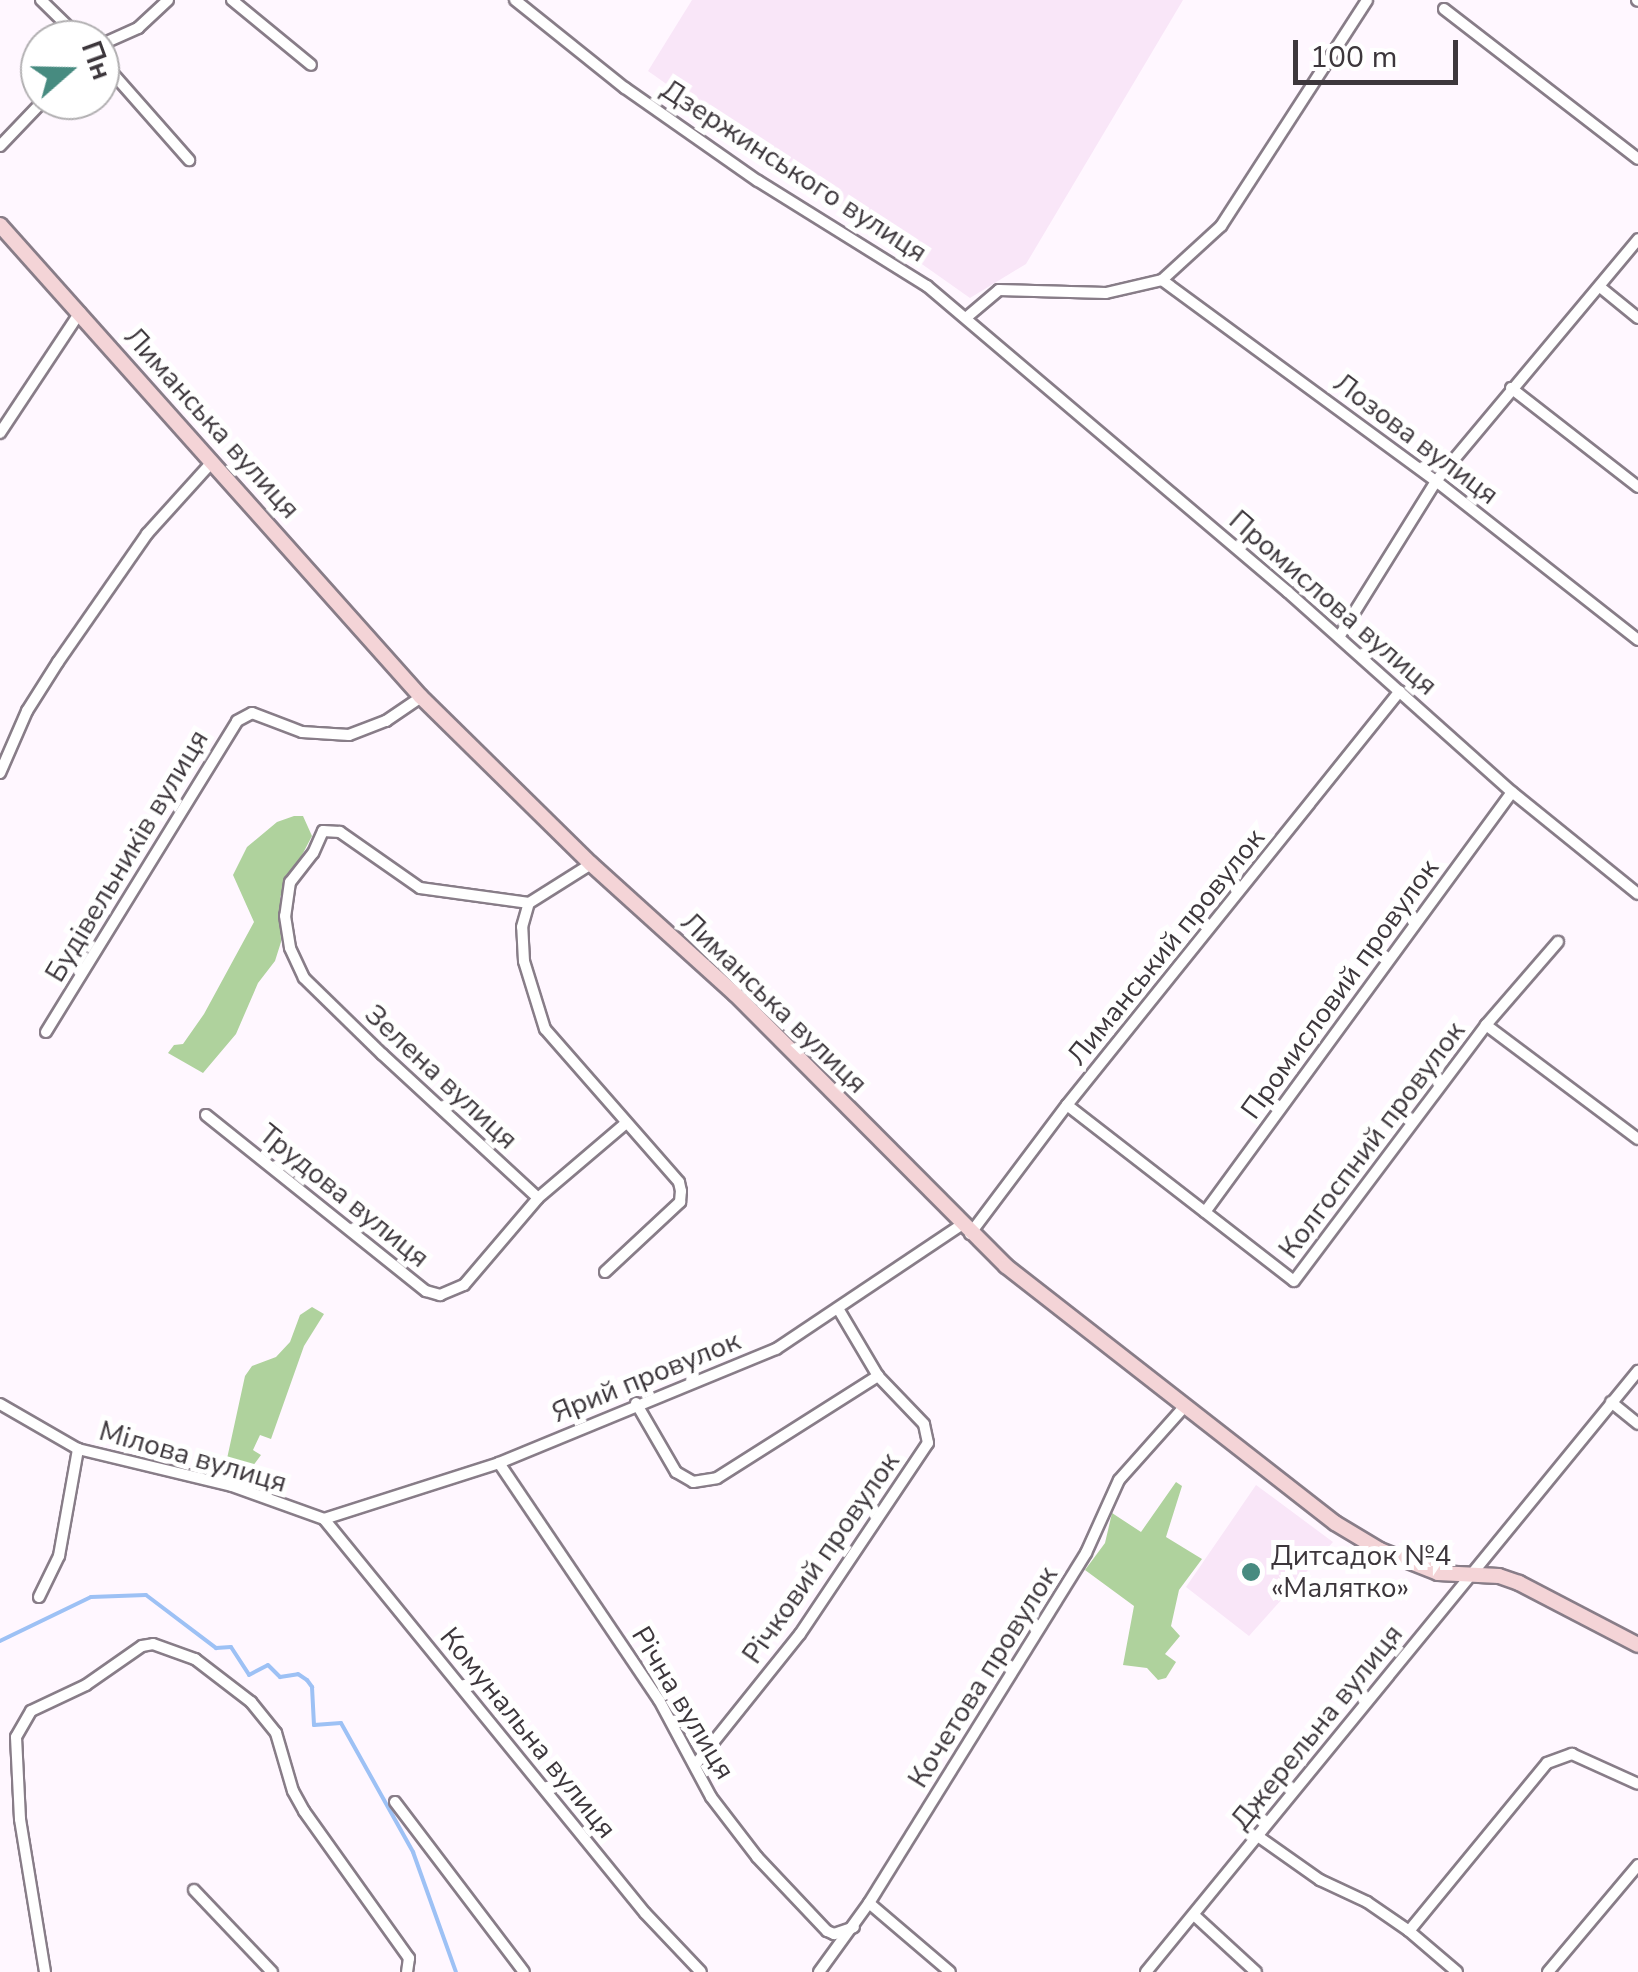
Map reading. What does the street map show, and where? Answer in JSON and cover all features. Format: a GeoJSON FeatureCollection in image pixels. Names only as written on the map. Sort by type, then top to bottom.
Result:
{"type":"FeatureCollection","features":[{"type":"Feature","properties":{"kind":"street"},"geometry":{"type":"LineString","coordinates":[[40,0],[61,20]]}},
{"type":"Feature","properties":{"kind":"street"},"geometry":{"type":"LineString","coordinates":[[120,37],[138,28],[168,0]]}},
{"type":"Feature","properties":{"kind":"street"},"geometry":{"type":"LineString","coordinates":[[232,0],[312,65]]}},
{"type":"Feature","properties":{"kind":"street","name":"Дзержинського вулиця"},"geometry":{"type":"LineString","coordinates":[[515,0],[626,88],[758,181],[896,265],[1000,344]]}},
{"type":"Feature","properties":{"kind":"street"},"geometry":{"type":"LineString","coordinates":[[966,317],[1000,290],[1106,293],[1162,280],[1221,226],[1367,0]]}},
{"type":"Feature","properties":{"kind":"street"},"geometry":{"type":"LineString","coordinates":[[1444,9],[1638,159]]}},
{"type":"Feature","properties":{"kind":"street"},"geometry":{"type":"LineString","coordinates":[[120,81],[189,160]]}},
{"type":"Feature","properties":{"kind":"street"},"geometry":{"type":"LineString","coordinates":[[0,146],[25,120]]}},
{"type":"Feature","properties":{"kind":"street","name":"Лиманська вулиця"},"geometry":{"type":"LineString","coordinates":[[0,225],[214,460],[421,697],[591,864],[735,994],[965,1230],[1335,1523],[1422,1569],[1499,1576],[1519,1583],[1638,1645]]}},
{"type":"Feature","properties":{"kind":"street"},"geometry":{"type":"LineString","coordinates":[[1339,636],[1436,481],[1638,239]]}},
{"type":"Feature","properties":{"kind":"street","name":"Лозова вулиця"},"geometry":{"type":"LineString","coordinates":[[1162,280],[1436,481],[1638,640]]}},
{"type":"Feature","properties":{"kind":"street"},"geometry":{"type":"LineString","coordinates":[[1600,287],[1638,318]]}},
{"type":"Feature","properties":{"kind":"street"},"geometry":{"type":"LineString","coordinates":[[0,433],[80,312]]}},
{"type":"Feature","properties":{"kind":"street","name":"Промислова вулиця"},"geometry":{"type":"LineString","coordinates":[[1000,344],[1339,636],[1512,792],[1638,894]]}},
{"type":"Feature","properties":{"kind":"street"},"geometry":{"type":"LineString","coordinates":[[1511,388],[1638,487]]}},
{"type":"Feature","properties":{"kind":"street"},"geometry":{"type":"LineString","coordinates":[[0,773],[27,711],[58,662],[148,534],[214,460]]}},
{"type":"Feature","properties":{"kind":"street","name":"Лиманський провулок"},"geometry":{"type":"LineString","coordinates":[[965,1230],[1400,691]]}},
{"type":"Feature","properties":{"kind":"street","name":"Будівельників вулиця"},"geometry":{"type":"LineString","coordinates":[[46,1032],[237,722],[252,713],[302,732],[349,735],[386,721],[421,697]]}},
{"type":"Feature","properties":{"kind":"street","name":"Промисловий провулок"},"geometry":{"type":"LineString","coordinates":[[1205,1212],[1512,792]]}},
{"type":"Feature","properties":{"kind":"street","name":"Зелена вулиця"},"geometry":{"type":"LineString","coordinates":[[529,902],[420,888],[340,832],[322,831],[313,854],[290,882],[285,916],[290,948],[304,978],[538,1198]]}},
{"type":"Feature","properties":{"kind":"street"},"geometry":{"type":"LineString","coordinates":[[591,864],[529,902],[522,927],[524,961],[545,1029],[624,1124],[679,1182],[682,1191],[680,1202],[605,1272]]}},
{"type":"Feature","properties":{"kind":"street","name":"Колгоспний провулок"},"geometry":{"type":"LineString","coordinates":[[1205,1212],[1294,1281],[1486,1026],[1558,942]]}},
{"type":"Feature","properties":{"kind":"street","name":"Колгоспний провулок"},"geometry":{"type":"LineString","coordinates":[[1486,1026],[1638,1139]]}},
{"type":"Feature","properties":{"kind":"street"},"geometry":{"type":"LineString","coordinates":[[1067,1104],[1205,1212]]}},
{"type":"Feature","properties":{"kind":"street","name":"Трудова вулиця"},"geometry":{"type":"LineString","coordinates":[[206,1115],[426,1291],[440,1295],[464,1285],[538,1198]]}},
{"type":"Feature","properties":{"kind":"street"},"geometry":{"type":"LineString","coordinates":[[538,1198],[624,1124]]}},
{"type":"Feature","properties":{"kind":"street","name":"Ярий провулок"},"geometry":{"type":"LineString","coordinates":[[324,1519],[499,1463],[636,1403],[776,1349],[965,1230]]}},
{"type":"Feature","properties":{"kind":"street","name":"Річковий провулок"},"geometry":{"type":"LineString","coordinates":[[695,1764],[800,1634],[928,1443],[924,1424],[878,1376],[839,1310]]}},
{"type":"Feature","properties":{"kind":"street","name":"Джерельна вулиця"},"geometry":{"type":"LineString","coordinates":[[1146,1972],[1638,1371]]}},
{"type":"Feature","properties":{"kind":"street"},"geometry":{"type":"LineString","coordinates":[[636,1403],[676,1472],[694,1482],[717,1478],[878,1376]]}},
{"type":"Feature","properties":{"kind":"street"},"geometry":{"type":"LineString","coordinates":[[1610,1402],[1638,1424]]}},
{"type":"Feature","properties":{"kind":"street","name":"Мілова вулиця"},"geometry":{"type":"LineString","coordinates":[[3,1403],[78,1449],[232,1486],[324,1519]]}},
{"type":"Feature","properties":{"kind":"street","name":"Кочетова провулок"},"geometry":{"type":"LineString","coordinates":[[819,1972],[870,1903],[1086,1553],[1119,1480],[1184,1407]]}},
{"type":"Feature","properties":{"kind":"street"},"geometry":{"type":"LineString","coordinates":[[38,1597],[60,1556],[78,1449]]}},
{"type":"Feature","properties":{"kind":"street","name":"Річна вулиця"},"geometry":{"type":"LineString","coordinates":[[499,1463],[659,1700],[712,1797],[757,1857],[827,1931],[834,1934],[854,1928]]}},
{"type":"Feature","properties":{"kind":"street","name":"Комунальна вулиця"},"geometry":{"type":"LineString","coordinates":[[324,1519],[633,1898],[701,1972]]}},
{"type":"Feature","properties":{"kind":"street"},"geometry":{"type":"LineString","coordinates":[[45,1972],[20,1818],[16,1737],[31,1712],[86,1685],[142,1646],[170,1648],[195,1659],[252,1702],[276,1732],[304,1811],[409,1958],[407,1972]]}},
{"type":"Feature","properties":{"kind":"street"},"geometry":{"type":"LineString","coordinates":[[1409,1930],[1546,1763],[1572,1754],[1638,1784]]}},
{"type":"Feature","properties":{"kind":"street"},"geometry":{"type":"LineString","coordinates":[[395,1802],[524,1972]]}},
{"type":"Feature","properties":{"kind":"street"},"geometry":{"type":"LineString","coordinates":[[1259,1837],[1320,1880],[1368,1902],[1409,1930],[1457,1972]]}},
{"type":"Feature","properties":{"kind":"street"},"geometry":{"type":"LineString","coordinates":[[1548,1972],[1638,1865]]}},
{"type":"Feature","properties":{"kind":"street"},"geometry":{"type":"LineString","coordinates":[[194,1890],[272,1972]]}},
{"type":"Feature","properties":{"kind":"street"},"geometry":{"type":"LineString","coordinates":[[870,1903],[950,1972]]}},
{"type":"Feature","properties":{"kind":"street"},"geometry":{"type":"LineString","coordinates":[[1194,1915],[1256,1972]]}},
{"type":"Feature","properties":{"kind":"shaded area"},"geometry":{"type":"Polygon","coordinates":[[[692,0],[1183,0],[1026,264],[970,298],[648,71],[692,0]]]}},
{"type":"Feature","properties":{"kind":"shaded area","name":"Дитсадок №4 «Малятко»"},"geometry":{"type":"Polygon","coordinates":[[[1256,1485],[1333,1542],[1249,1636],[1186,1587],[1256,1485]]]}},
{"type":"Feature","properties":{"kind":"green space"},"geometry":{"type":"Polygon","coordinates":[[[303,816],[312,836],[280,897],[281,942],[275,961],[258,983],[236,1034],[203,1073],[168,1053],[174,1045],[183,1044],[204,1014],[254,922],[233,875],[247,847],[277,822],[303,816]]]}},
{"type":"Feature","properties":{"kind":"green space"},"geometry":{"type":"Polygon","coordinates":[[[312,1307],[324,1314],[304,1346],[271,1439],[260,1435],[253,1450],[261,1455],[241,1482],[223,1477],[245,1376],[252,1366],[276,1357],[290,1342],[300,1315],[312,1307]]]}},
{"type":"Feature","properties":{"kind":"green space"},"geometry":{"type":"Polygon","coordinates":[[[1176,1482],[1182,1486],[1166,1537],[1202,1559],[1179,1590],[1171,1626],[1180,1636],[1165,1654],[1176,1662],[1166,1678],[1158,1680],[1147,1668],[1123,1665],[1134,1606],[1085,1570],[1105,1543],[1112,1513],[1141,1532],[1176,1482]]]}},
{"type":"Feature","properties":{"kind":"waterway"},"geometry":{"type":"LineString","coordinates":[[0,1641],[91,1597],[146,1595],[216,1648],[231,1647],[249,1675],[268,1665],[280,1677],[298,1674],[307,1680],[312,1687],[314,1725],[341,1723],[413,1852],[456,1972]]}},
{"type":"Feature","properties":{"kind":"place","name":"Дитсадок №4 «Малятко»"},"geometry":{"type":"Point","coordinates":[1251,1572]}}]}
